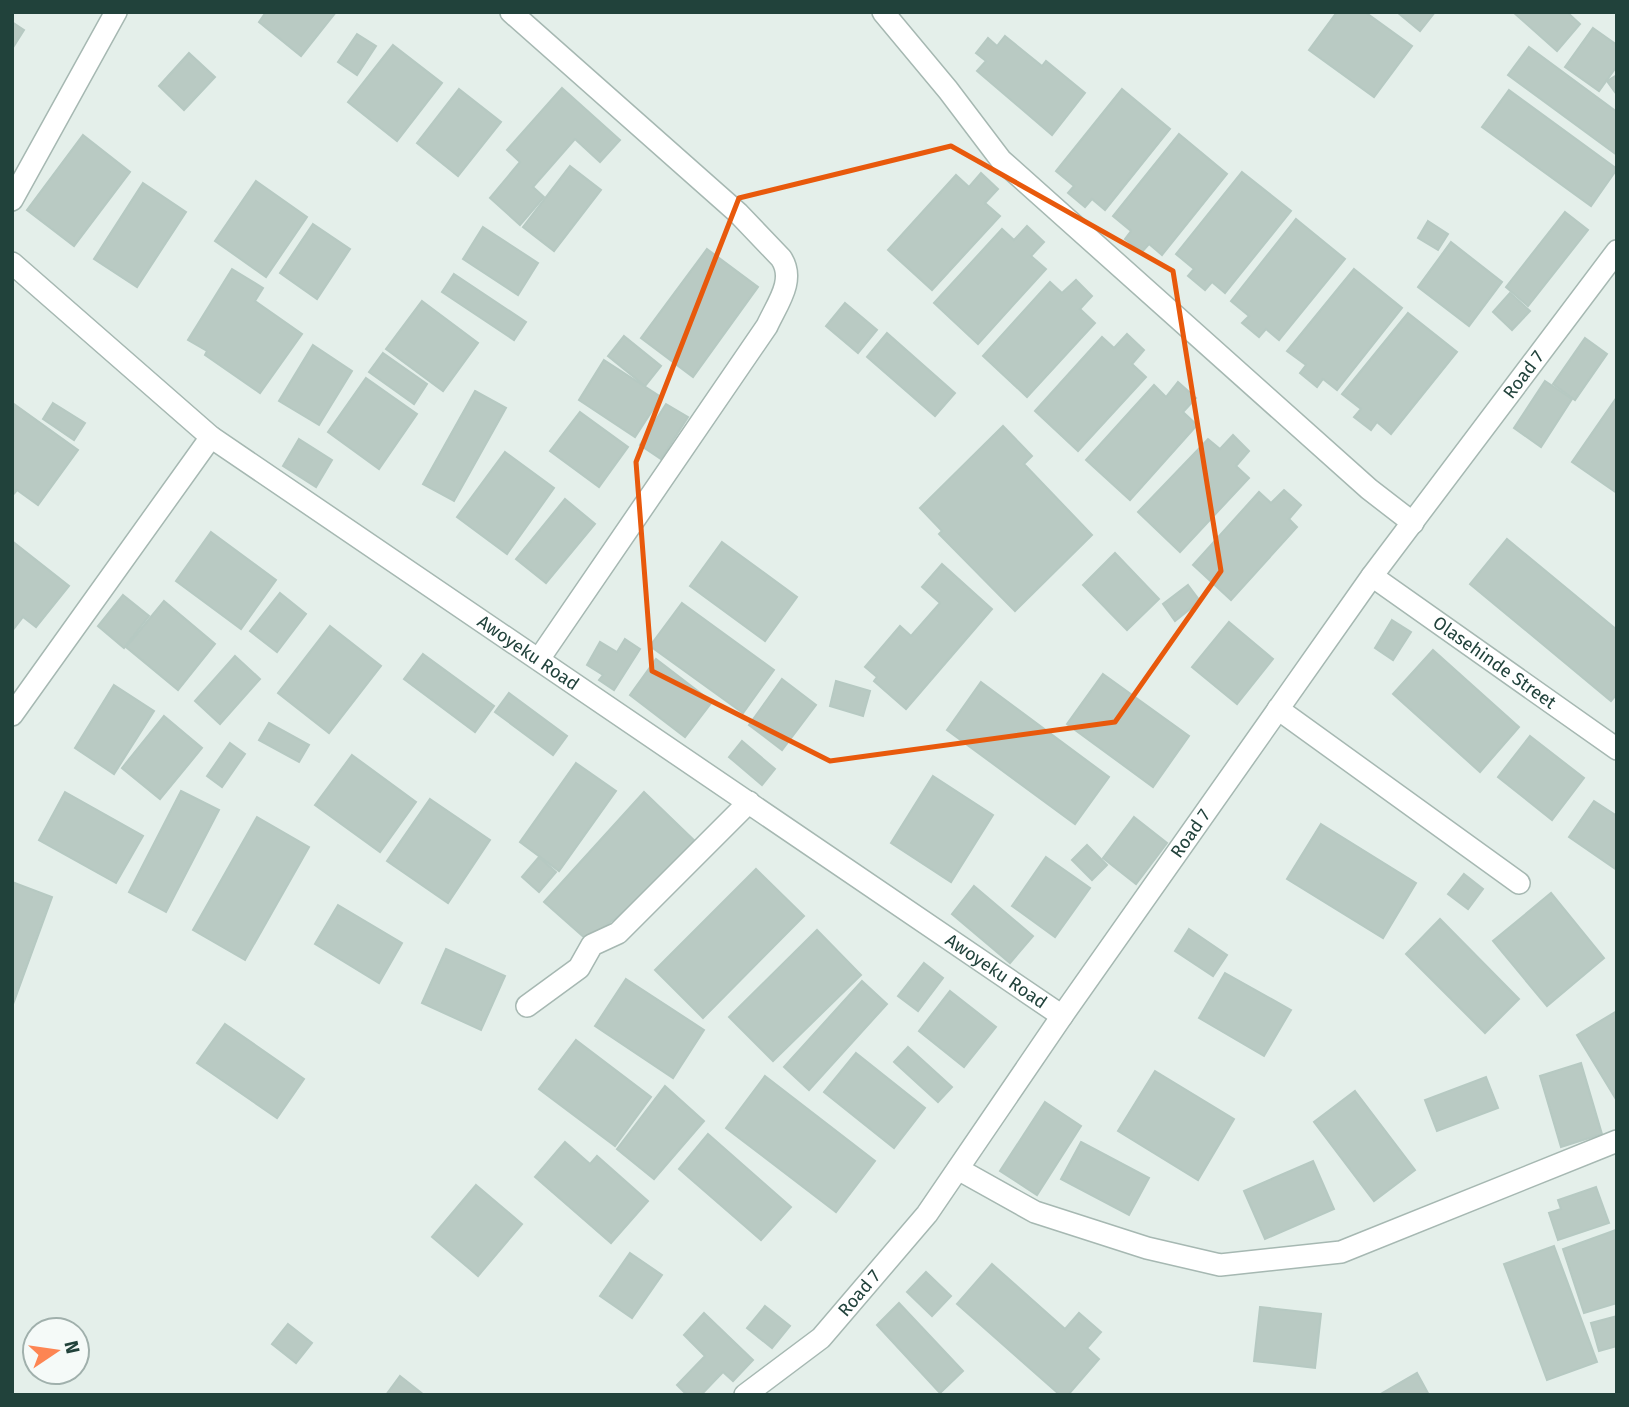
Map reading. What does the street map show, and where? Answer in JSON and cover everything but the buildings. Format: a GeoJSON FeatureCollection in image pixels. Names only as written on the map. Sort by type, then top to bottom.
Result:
{"type":"FeatureCollection","features":[{"type":"Feature","properties":{"kind":"street"},"geometry":{"type":"LineString","coordinates":[[12,200],[116,12]]}},
{"type":"Feature","properties":{"kind":"street"},"geometry":{"type":"LineString","coordinates":[[511,12],[738,213],[781,258],[789,277],[767,326],[539,659]]}},
{"type":"Feature","properties":{"kind":"street"},"geometry":{"type":"LineString","coordinates":[[883,12],[948,90],[1001,160],[1369,489],[1413,523]]}},
{"type":"Feature","properties":{"kind":"street","name":"Road 7"},"geometry":{"type":"LineString","coordinates":[[745,1395],[821,1338],[927,1214],[1062,1016],[1372,576],[1617,251]]}},
{"type":"Feature","properties":{"kind":"street","name":"Awoyeku Road"},"geometry":{"type":"LineString","coordinates":[[12,263],[211,437],[1062,1016]]}},
{"type":"Feature","properties":{"kind":"street"},"geometry":{"type":"LineString","coordinates":[[12,715],[211,437]]}},
{"type":"Feature","properties":{"kind":"street","name":"Olasehinde Street"},"geometry":{"type":"LineString","coordinates":[[1372,576],[1617,749]]}},
{"type":"Feature","properties":{"kind":"street"},"geometry":{"type":"LineString","coordinates":[[1279,709],[1519,883]]}},
{"type":"Feature","properties":{"kind":"street"},"geometry":{"type":"LineString","coordinates":[[527,1006],[579,968],[592,945],[618,933],[749,802]]}},
{"type":"Feature","properties":{"kind":"street"},"geometry":{"type":"LineString","coordinates":[[958,1169],[1035,1212],[1147,1248],[1220,1265],[1340,1252],[1617,1141]]}},
{"type":"Feature","properties":{"kind":"highlighted area"},"geometry":{"type":"Polygon","coordinates":[[[951,146],[1173,271],[1221,571],[1115,722],[830,761],[652,671],[636,462],[739,198],[951,146]]]}}]}
